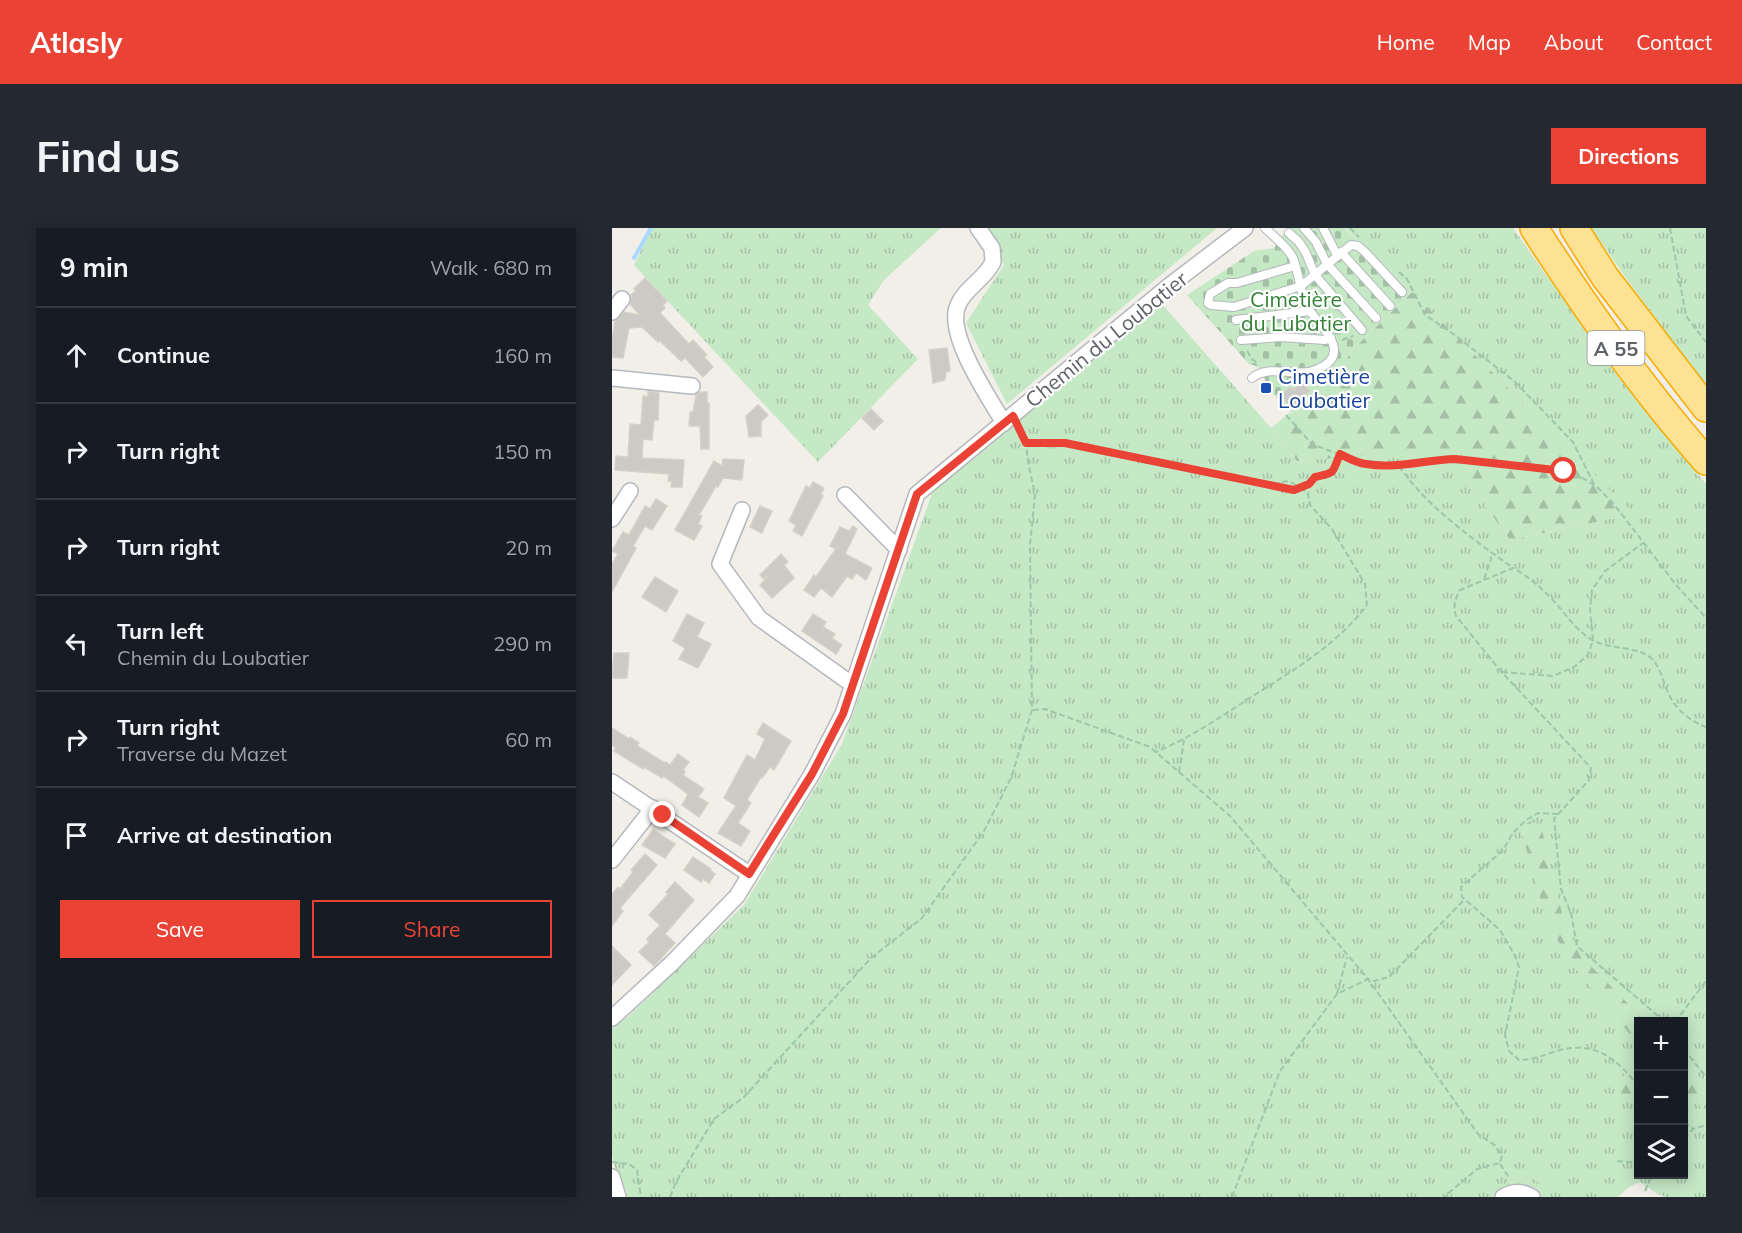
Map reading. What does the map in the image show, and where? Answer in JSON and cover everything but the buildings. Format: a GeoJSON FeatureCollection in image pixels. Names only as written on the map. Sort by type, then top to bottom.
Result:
{"type":"FeatureCollection","features":[{"type":"Feature","properties":{"kind":"highway","name":"A 55"},"geometry":{"type":"LineString","coordinates":[[1534,228],[1574,290],[1662,410],[1706,461]]}},
{"type":"Feature","properties":{"kind":"highway","name":"A 55"},"geometry":{"type":"LineString","coordinates":[[1574,228],[1605,277],[1706,408]]}},
{"type":"Feature","properties":{"kind":"street"},"geometry":{"type":"LineString","coordinates":[[978,228],[992,248],[993,262],[958,304],[955,318],[963,352],[1008,419]]}},
{"type":"Feature","properties":{"kind":"street","name":"Chemin du Loubatier"},"geometry":{"type":"LineString","coordinates":[[612,1018],[672,963],[737,896],[812,774],[843,714],[917,494],[1169,286],[1245,228]]}},
{"type":"Feature","properties":{"kind":"street"},"geometry":{"type":"LineString","coordinates":[[612,312],[622,299]]}},
{"type":"Feature","properties":{"kind":"street"},"geometry":{"type":"LineString","coordinates":[[612,378],[692,386]]}},
{"type":"Feature","properties":{"kind":"street"},"geometry":{"type":"LineString","coordinates":[[612,519],[630,491]]}},
{"type":"Feature","properties":{"kind":"street"},"geometry":{"type":"LineString","coordinates":[[846,495],[898,550]]}},
{"type":"Feature","properties":{"kind":"street"},"geometry":{"type":"LineString","coordinates":[[742,510],[720,564],[759,618],[853,685]]}},
{"type":"Feature","properties":{"kind":"street"},"geometry":{"type":"LineString","coordinates":[[612,783],[653,808],[749,874]]}},
{"type":"Feature","properties":{"kind":"street"},"geometry":{"type":"LineString","coordinates":[[612,860],[653,808]]}},
{"type":"Feature","properties":{"kind":"street"},"geometry":{"type":"LineString","coordinates":[[612,1177],[618,1197]]}},
{"type":"Feature","properties":{"kind":"lane"},"geometry":{"type":"LineString","coordinates":[[1252,378],[1262,371],[1302,372],[1320,368],[1329,362],[1333,353],[1331,338],[1310,311],[1288,250],[1265,228]]}},
{"type":"Feature","properties":{"kind":"lane"},"geometry":{"type":"LineString","coordinates":[[1304,228],[1316,242],[1327,264],[1376,318]]}},
{"type":"Feature","properties":{"kind":"lane"},"geometry":{"type":"LineString","coordinates":[[1323,228],[1339,254],[1390,306]]}},
{"type":"Feature","properties":{"kind":"lane"},"geometry":{"type":"LineString","coordinates":[[1289,233],[1306,253],[1315,275],[1362,330]]}},
{"type":"Feature","properties":{"kind":"lane"},"geometry":{"type":"LineString","coordinates":[[1295,266],[1237,283],[1228,283],[1210,294],[1208,303],[1234,307],[1301,286],[1351,245],[1358,246],[1365,252],[1402,292]]}},
{"type":"Feature","properties":{"kind":"lane"},"geometry":{"type":"LineString","coordinates":[[1236,321],[1310,311]]}},
{"type":"Feature","properties":{"kind":"lane"},"geometry":{"type":"LineString","coordinates":[[1241,340],[1281,337],[1325,340],[1331,338]]}},
{"type":"Feature","properties":{"kind":"path"},"geometry":{"type":"LineString","coordinates":[[1350,228],[1366,243]]}},
{"type":"Feature","properties":{"kind":"path"},"geometry":{"type":"LineString","coordinates":[[1670,228],[1686,316],[1706,342]]}},
{"type":"Feature","properties":{"kind":"path"},"geometry":{"type":"LineString","coordinates":[[1398,272],[1407,279],[1425,315],[1514,381],[1573,442],[1595,485]]}},
{"type":"Feature","properties":{"kind":"path"},"geometry":{"type":"LineString","coordinates":[[1286,415],[1312,444],[1364,464],[1398,465],[1455,459],[1504,466],[1544,467],[1581,477],[1595,485],[1613,503],[1677,586],[1706,618]]}},
{"type":"Feature","properties":{"kind":"path"},"geometry":{"type":"LineString","coordinates":[[670,1197],[676,1182],[714,1119],[744,1097],[871,958],[922,918],[984,831],[1011,778],[1032,710],[1030,545],[1035,495],[1026,443],[1008,419]]}},
{"type":"Feature","properties":{"kind":"path"},"geometry":{"type":"LineString","coordinates":[[1026,443],[1065,443],[1294,490],[1309,484],[1315,477],[1328,476],[1332,473],[1340,454]]}},
{"type":"Feature","properties":{"kind":"path"},"geometry":{"type":"LineString","coordinates":[[1398,465],[1411,483],[1490,552],[1532,580],[1574,624],[1593,640],[1651,657],[1659,669],[1675,706],[1687,719],[1706,727]]}},
{"type":"Feature","properties":{"kind":"path"},"geometry":{"type":"LineString","coordinates":[[1274,486],[1283,480],[1290,480],[1308,494]]}},
{"type":"Feature","properties":{"kind":"path"},"geometry":{"type":"LineString","coordinates":[[1156,752],[1184,740],[1296,669],[1352,625],[1367,605],[1365,584],[1332,529],[1310,505],[1309,484]]}},
{"type":"Feature","properties":{"kind":"path"},"geometry":{"type":"LineString","coordinates":[[1502,672],[1553,676],[1574,667],[1588,655],[1593,640],[1590,610],[1592,591],[1605,571],[1644,542]]}},
{"type":"Feature","properties":{"kind":"path"},"geometry":{"type":"LineString","coordinates":[[1484,579],[1491,560],[1490,552]]}},
{"type":"Feature","properties":{"kind":"path"},"geometry":{"type":"LineString","coordinates":[[1512,568],[1460,590],[1455,598],[1456,616],[1502,672],[1591,768],[1589,780],[1554,819],[1561,889],[1571,913],[1577,946],[1659,1017]]}},
{"type":"Feature","properties":{"kind":"path"},"geometry":{"type":"LineString","coordinates":[[1032,710],[1045,709],[1150,747],[1230,816],[1368,979],[1478,1134],[1496,1146],[1502,1156],[1500,1163],[1517,1195]]}},
{"type":"Feature","properties":{"kind":"path"},"geometry":{"type":"LineString","coordinates":[[1179,772],[1184,740]]}},
{"type":"Feature","properties":{"kind":"path"},"geometry":{"type":"LineString","coordinates":[[1559,814],[1539,813],[1526,820],[1513,833],[1503,850],[1461,887],[1464,900],[1500,930],[1519,967],[1505,1035],[1509,1051],[1519,1060],[1531,1060],[1576,1047],[1593,1048],[1610,1057],[1634,1082]]}},
{"type":"Feature","properties":{"kind":"path"},"geometry":{"type":"LineString","coordinates":[[1337,994],[1368,979],[1374,981],[1389,977],[1464,900]]}},
{"type":"Feature","properties":{"kind":"path"},"geometry":{"type":"LineString","coordinates":[[1232,1197],[1280,1071],[1337,994],[1347,956]]}},
{"type":"Feature","properties":{"kind":"path"},"geometry":{"type":"LineString","coordinates":[[1679,1017],[1706,981]]}},
{"type":"Feature","properties":{"kind":"path"},"geometry":{"type":"LineString","coordinates":[[1688,1055],[1706,1077]]}},
{"type":"Feature","properties":{"kind":"path"},"geometry":{"type":"LineString","coordinates":[[1687,1125],[1693,1129]]}},
{"type":"Feature","properties":{"kind":"path"},"geometry":{"type":"LineString","coordinates":[[1688,1134],[1693,1129],[1706,1125]]}},
{"type":"Feature","properties":{"kind":"path"},"geometry":{"type":"LineString","coordinates":[[1617,1161],[1634,1163]]}},
{"type":"Feature","properties":{"kind":"path"},"geometry":{"type":"LineString","coordinates":[[612,1162],[629,1164],[637,1170],[641,1197]]}},
{"type":"Feature","properties":{"kind":"path"},"geometry":{"type":"LineString","coordinates":[[1444,1197],[1477,1169],[1500,1163]]}},
{"type":"Feature","properties":{"kind":"path"},"geometry":{"type":"LineString","coordinates":[[1645,1191],[1650,1179]]}},
{"type":"Feature","properties":{"kind":"green space"},"geometry":{"type":"Polygon","coordinates":[[[652,228],[941,228],[884,280],[868,305],[918,359],[818,462],[634,265],[652,228]]]}},
{"type":"Feature","properties":{"kind":"green space"},"geometry":{"type":"Polygon","coordinates":[[[983,228],[1217,228],[1007,404],[966,323],[1004,265],[983,228]]]}},
{"type":"Feature","properties":{"kind":"green space","name":"Cimetière du Lubatier"},"geometry":{"type":"Polygon","coordinates":[[[1287,228],[1344,228],[1412,292],[1351,351],[1340,372],[1294,414],[1269,389],[1261,370],[1249,364],[1187,295],[1254,251],[1274,248],[1287,228]]]}},
{"type":"Feature","properties":{"kind":"green space"},"geometry":{"type":"Polygon","coordinates":[[[1345,228],[1513,228],[1619,378],[1706,484],[1706,1197],[1667,1197],[1659,1195],[1641,1183],[1628,1188],[1618,1197],[1541,1197],[1529,1189],[1505,1188],[1493,1197],[623,1197],[612,1156],[612,1028],[629,1016],[744,905],[842,744],[935,485],[1162,304],[1271,428],[1297,461],[1445,448],[1510,540],[1633,514],[1345,228]]]}},
{"type":"Feature","properties":{"kind":"green space"},"geometry":{"type":"Polygon","coordinates":[[[1591,228],[1706,228],[1706,386],[1628,281],[1591,228]]]}},
{"type":"Feature","properties":{"kind":"green space"},"geometry":{"type":"Polygon","coordinates":[[[1412,292],[1634,514],[1510,540],[1445,449],[1297,461],[1271,428],[1291,412],[1293,414],[1340,372],[1351,351],[1412,292]]]}},
{"type":"Feature","properties":{"kind":"green space"},"geometry":{"type":"Polygon","coordinates":[[[1531,821],[1541,826],[1564,922],[1582,957],[1641,1017],[1634,1017],[1634,1039],[1575,968],[1548,925],[1522,834],[1524,825],[1531,821]]]}},
{"type":"Feature","properties":{"kind":"green space"},"geometry":{"type":"Polygon","coordinates":[[[1688,1065],[1706,1084],[1706,1112],[1688,1094],[1688,1065]]]}},
{"type":"Feature","properties":{"kind":"green space"},"geometry":{"type":"Polygon","coordinates":[[[1634,1066],[1634,1091],[1619,1103],[1614,1085],[1634,1066]]]}},
{"type":"Feature","properties":{"kind":"green space"},"geometry":{"type":"Polygon","coordinates":[[[1541,1161],[1565,1176],[1553,1191],[1530,1177],[1541,1161]]]}},
{"type":"Feature","properties":{"kind":"waterway"},"geometry":{"type":"LineString","coordinates":[[634,258],[651,228]]}},
{"type":"Feature","properties":{"kind":"place","name":"Cimetière Loubatier"},"geometry":{"type":"Point","coordinates":[1266,388]}},
{"type":"Feature","properties":{"kind":"route"},"geometry":{"type":"LineString","coordinates":[[663,815],[749,874],[812,774],[843,714],[917,494],[1013,416],[1026,443],[1065,443],[1294,490],[1309,484],[1315,477],[1328,476],[1332,473],[1340,454],[1364,464],[1395,466],[1438,459],[1455,459],[1564,471]]}}]}
